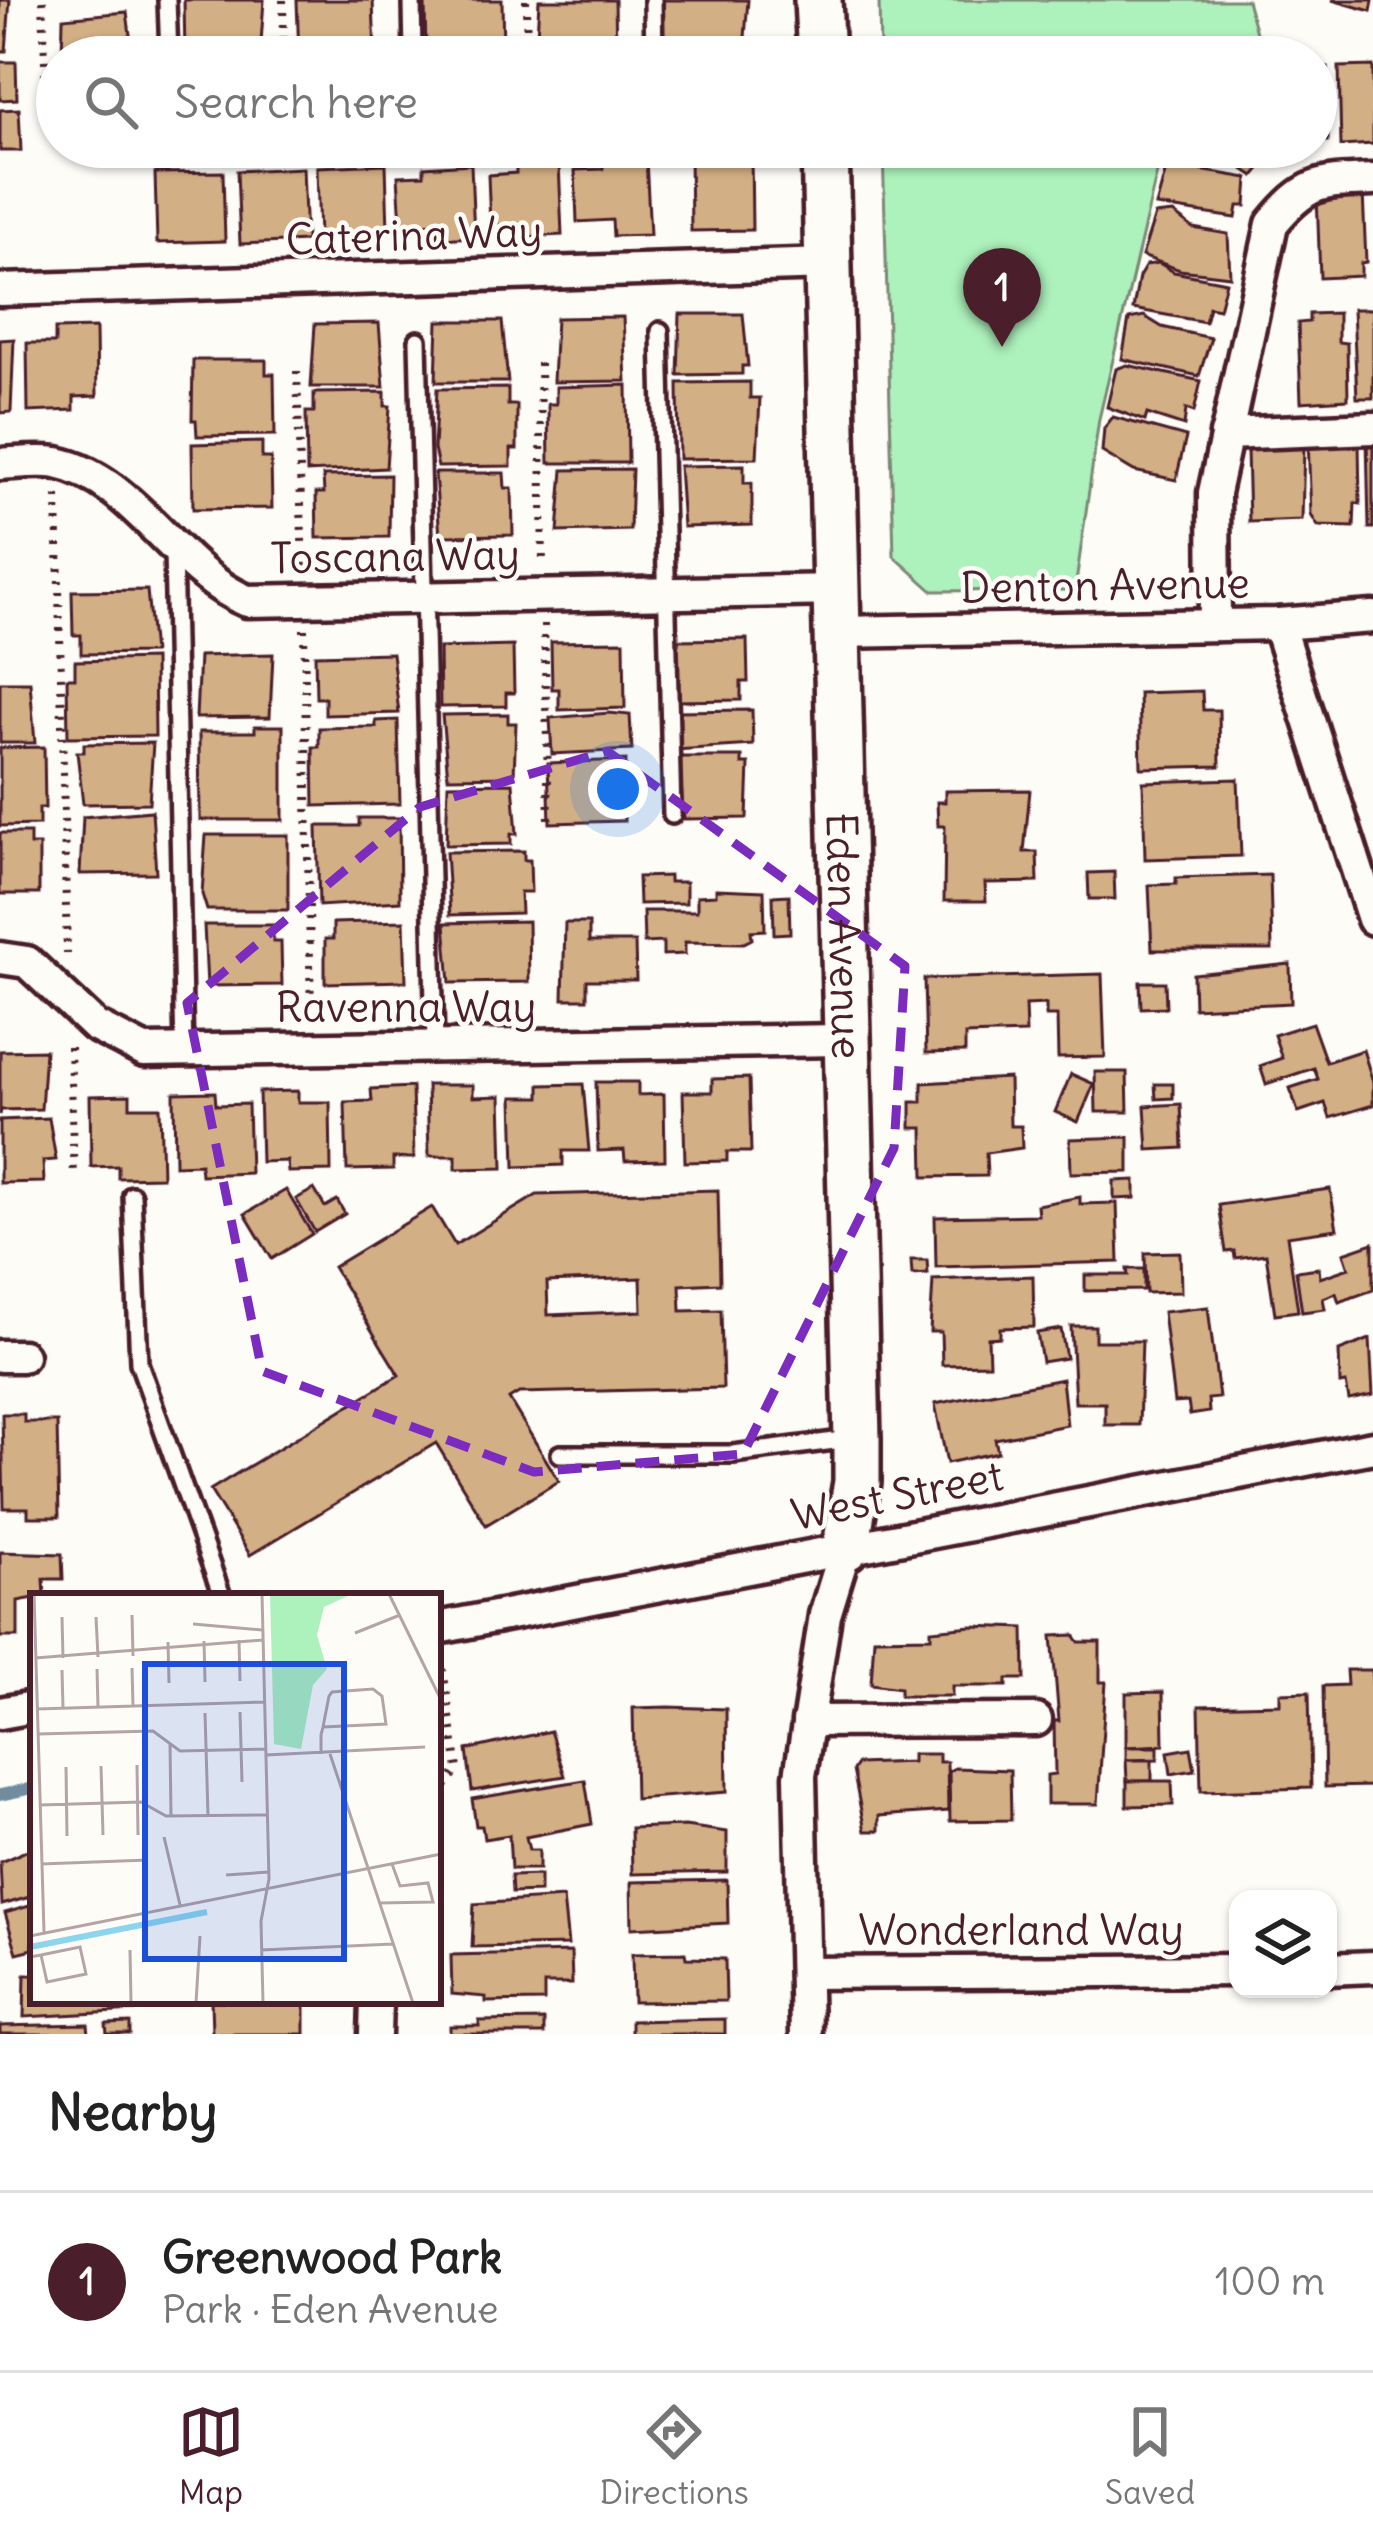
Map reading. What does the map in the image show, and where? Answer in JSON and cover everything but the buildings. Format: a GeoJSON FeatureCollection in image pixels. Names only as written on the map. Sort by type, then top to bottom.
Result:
{"type":"FeatureCollection","features":[{"type":"Feature","properties":{"kind":"street"},"geometry":{"type":"LineString","coordinates":[[818,0],[820,36]]}},
{"type":"Feature","properties":{"kind":"street","name":"Eden Avenue"},"geometry":{"type":"LineString","coordinates":[[806,2034],[800,1775],[825,1615],[846,1547],[857,1482],[826,168]]}},
{"type":"Feature","properties":{"kind":"street"},"geometry":{"type":"LineString","coordinates":[[1215,626],[1214,493],[1272,224],[1294,197],[1319,182],[1373,180]]}},
{"type":"Feature","properties":{"kind":"street","name":"Caterina Way"},"geometry":{"type":"LineString","coordinates":[[0,290],[830,264]]}},
{"type":"Feature","properties":{"kind":"street"},"geometry":{"type":"LineString","coordinates":[[1226,434],[1373,428]]}},
{"type":"Feature","properties":{"kind":"street","name":"Toscana Way"},"geometry":{"type":"LineString","coordinates":[[0,464],[55,463],[94,476],[173,548],[247,601],[668,591],[838,611]]}},
{"type":"Feature","properties":{"kind":"street","name":"Denton Avenue"},"geometry":{"type":"LineString","coordinates":[[838,611],[1215,626],[1373,617]]}},
{"type":"Feature","properties":{"kind":"street"},"geometry":{"type":"LineString","coordinates":[[1278,624],[1373,919]]}},
{"type":"Feature","properties":{"kind":"street","name":"Ravenna Way"},"geometry":{"type":"LineString","coordinates":[[0,958],[27,962],[95,1026],[144,1052],[843,1040]]}},
{"type":"Feature","properties":{"kind":"street","name":"West Street"},"geometry":{"type":"LineString","coordinates":[[441,1632],[846,1547],[1373,1447]]}},
{"type":"Feature","properties":{"kind":"street"},"geometry":{"type":"LineString","coordinates":[[0,1713],[30,1708]]}},
{"type":"Feature","properties":{"kind":"street"},"geometry":{"type":"LineString","coordinates":[[808,1721],[1036,1720]]}},
{"type":"Feature","properties":{"kind":"street"},"geometry":{"type":"LineString","coordinates":[[1337,1969],[1373,1967]]}},
{"type":"Feature","properties":{"kind":"street","name":"Wonderland Way"},"geometry":{"type":"LineString","coordinates":[[805,1973],[1229,1970]]}},
{"type":"Feature","properties":{"kind":"street"},"geometry":{"type":"LineString","coordinates":[[375,2034],[376,2004]]}},
{"type":"Feature","properties":{"kind":"lane"},"geometry":{"type":"LineString","coordinates":[[167,0],[168,36]]}},
{"type":"Feature","properties":{"kind":"lane"},"geometry":{"type":"LineString","coordinates":[[412,0],[413,36]]}},
{"type":"Feature","properties":{"kind":"lane"},"geometry":{"type":"LineString","coordinates":[[653,0],[654,36]]}},
{"type":"Feature","properties":{"kind":"lane"},"geometry":{"type":"LineString","coordinates":[[660,331],[672,815]]}},
{"type":"Feature","properties":{"kind":"lane"},"geometry":{"type":"LineString","coordinates":[[418,340],[435,1045]]}},
{"type":"Feature","properties":{"kind":"lane"},"geometry":{"type":"LineString","coordinates":[[173,548],[184,1053]]}},
{"type":"Feature","properties":{"kind":"lane"},"geometry":{"type":"LineString","coordinates":[[132,1196],[139,1363],[221,1593]]}},
{"type":"Feature","properties":{"kind":"lane"},"geometry":{"type":"LineString","coordinates":[[560,1454],[733,1454],[857,1438]]}},
{"type":"Feature","properties":{"kind":"path"},"geometry":{"type":"LineString","coordinates":[[43,0],[44,36]]}},
{"type":"Feature","properties":{"kind":"path"},"geometry":{"type":"LineString","coordinates":[[283,0],[284,36]]}},
{"type":"Feature","properties":{"kind":"path"},"geometry":{"type":"LineString","coordinates":[[526,0],[527,36]]}},
{"type":"Feature","properties":{"kind":"path"},"geometry":{"type":"LineString","coordinates":[[297,371],[312,1048]]}},
{"type":"Feature","properties":{"kind":"path"},"geometry":{"type":"LineString","coordinates":[[55,463],[74,1178]]}},
{"type":"Feature","properties":{"kind":"path"},"geometry":{"type":"LineString","coordinates":[[441,1653],[458,1769],[441,1792]]}},
{"type":"Feature","properties":{"kind":"highlighted area"},"geometry":{"type":"Polygon","coordinates":[[[607,751],[905,966],[894,1148],[743,1454],[534,1472],[262,1371],[187,1003],[420,807],[607,751]]]}},
{"type":"Feature","properties":{"kind":"green space"},"geometry":{"type":"Polygon","coordinates":[[[879,0],[1247,0],[1257,36],[880,36],[879,0]]]}},
{"type":"Feature","properties":{"kind":"green space"},"geometry":{"type":"Polygon","coordinates":[[[884,168],[1158,168],[1099,419],[1075,590],[933,591],[894,556],[884,168]]]}},
{"type":"Feature","properties":{"kind":"waterway"},"geometry":{"type":"LineString","coordinates":[[0,1795],[30,1789]]}},
{"type":"Feature","properties":{"kind":"place","name":"Greenwood Park"},"geometry":{"type":"Point","coordinates":[1002,347]}}]}
